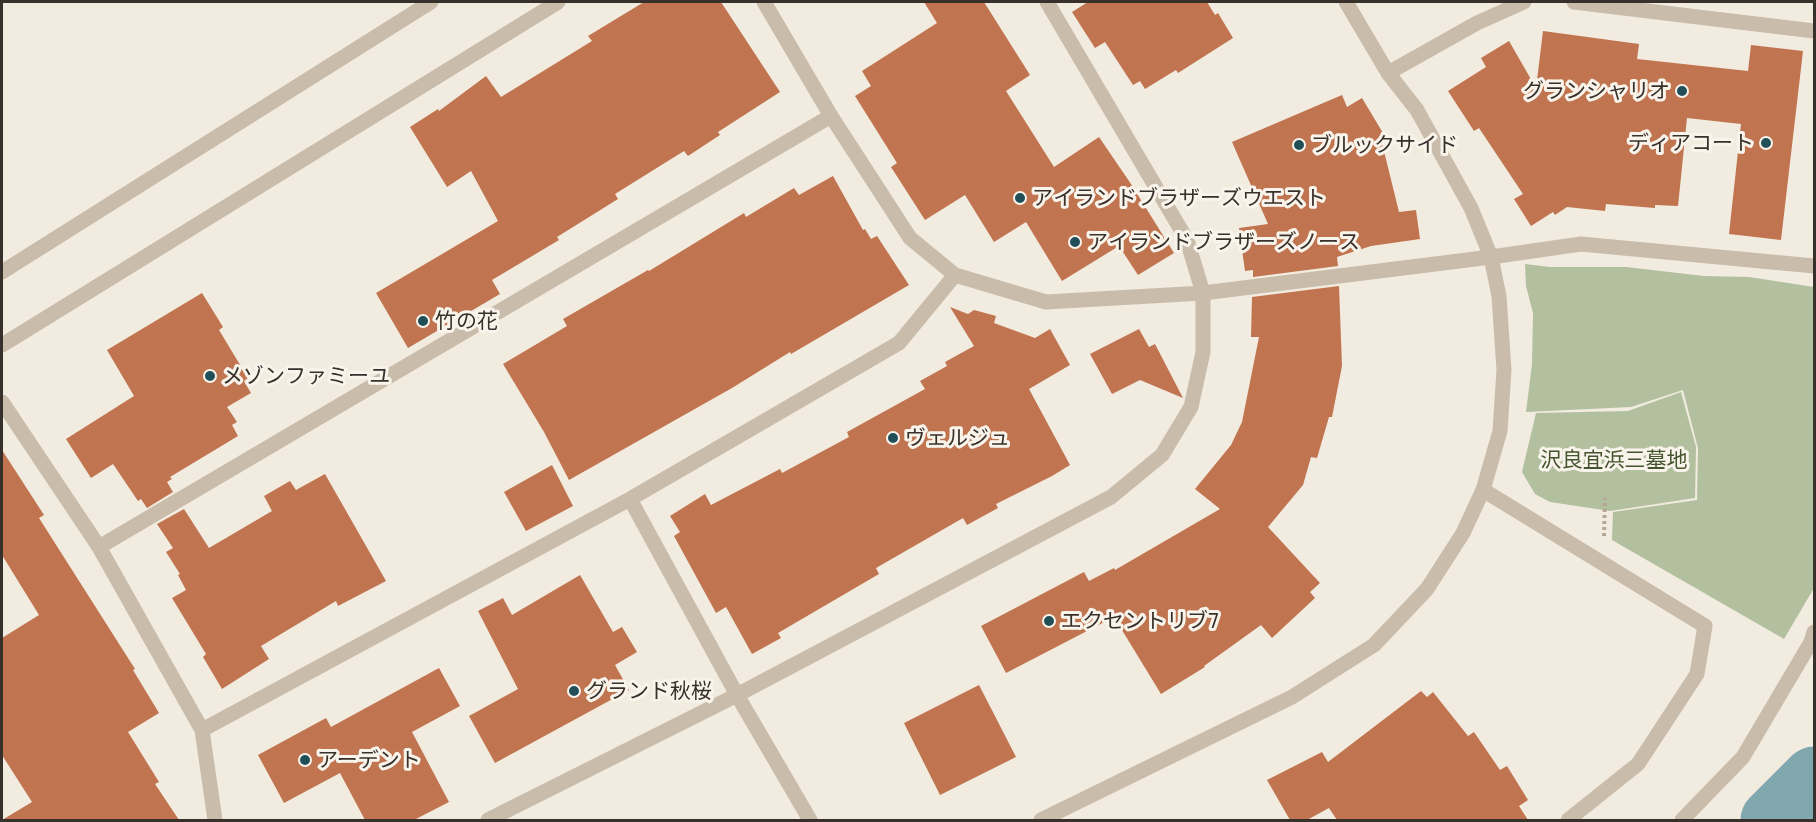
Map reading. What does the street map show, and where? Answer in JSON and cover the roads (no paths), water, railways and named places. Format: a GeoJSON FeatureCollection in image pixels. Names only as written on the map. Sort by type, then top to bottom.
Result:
{"type":"FeatureCollection","features":[{"type":"Feature","properties":{"kind":"street"},"geometry":{"type":"LineString","coordinates":[[2,272],[431,2]]}},
{"type":"Feature","properties":{"kind":"street"},"geometry":{"type":"LineString","coordinates":[[2,345],[558,2]]}},
{"type":"Feature","properties":{"kind":"street"},"geometry":{"type":"LineString","coordinates":[[764,2],[831,116],[910,238],[954,275],[1046,302],[1203,293],[1581,244],[1815,266]]}},
{"type":"Feature","properties":{"kind":"street"},"geometry":{"type":"LineString","coordinates":[[488,820],[737,695],[1111,497],[1162,455],[1191,407],[1203,352],[1203,293],[1187,240],[1047,2]]}},
{"type":"Feature","properties":{"kind":"street"},"geometry":{"type":"LineString","coordinates":[[1041,820],[1292,697],[1374,645],[1427,589],[1463,532],[1483,490],[1500,431],[1504,370],[1499,296],[1491,257],[1471,208],[1417,110],[1388,73],[1346,2]]}},
{"type":"Feature","properties":{"kind":"street"},"geometry":{"type":"LineString","coordinates":[[1388,73],[1477,23],[1524,2]]}},
{"type":"Feature","properties":{"kind":"street"},"geometry":{"type":"LineString","coordinates":[[1574,2],[1815,31]]}},
{"type":"Feature","properties":{"kind":"street"},"geometry":{"type":"LineString","coordinates":[[99,547],[831,116]]}},
{"type":"Feature","properties":{"kind":"street"},"geometry":{"type":"LineString","coordinates":[[202,730],[630,499],[899,343],[954,275]]}},
{"type":"Feature","properties":{"kind":"street"},"geometry":{"type":"LineString","coordinates":[[2,402],[99,547],[202,730],[215,820]]}},
{"type":"Feature","properties":{"kind":"street"},"geometry":{"type":"LineString","coordinates":[[1483,490],[1705,626],[1697,674],[1638,764],[1568,820]]}},
{"type":"Feature","properties":{"kind":"street"},"geometry":{"type":"LineString","coordinates":[[630,499],[737,695],[810,820]]}},
{"type":"Feature","properties":{"kind":"street"},"geometry":{"type":"LineString","coordinates":[[1682,820],[1743,757],[1815,632]]}},
{"type":"Feature","properties":{"kind":"waterway"},"geometry":{"type":"LineString","coordinates":[[1772,820],[1814,778]]}},
{"type":"Feature","properties":{"kind":"place","name":"グランシャリオ"},"geometry":{"type":"Point","coordinates":[1682,91]}},
{"type":"Feature","properties":{"kind":"place","name":"ディアコート"},"geometry":{"type":"Point","coordinates":[1766,143]}},
{"type":"Feature","properties":{"kind":"place","name":"ブルックサイド"},"geometry":{"type":"Point","coordinates":[1299,145]}},
{"type":"Feature","properties":{"kind":"place","name":"アイランドブラザーズウエスト"},"geometry":{"type":"Point","coordinates":[1020,198]}},
{"type":"Feature","properties":{"kind":"place","name":"アイランドブラザーズノース"},"geometry":{"type":"Point","coordinates":[1075,242]}},
{"type":"Feature","properties":{"kind":"place","name":"竹の花"},"geometry":{"type":"Point","coordinates":[423,321]}},
{"type":"Feature","properties":{"kind":"place","name":"メゾンファミーユ"},"geometry":{"type":"Point","coordinates":[210,376]}},
{"type":"Feature","properties":{"kind":"place","name":"ヴェルジュ"},"geometry":{"type":"Point","coordinates":[893,438]}},
{"type":"Feature","properties":{"kind":"place","name":"エクセントリブ7"},"geometry":{"type":"Point","coordinates":[1049,621]}},
{"type":"Feature","properties":{"kind":"place","name":"グランド秋桜"},"geometry":{"type":"Point","coordinates":[574,691]}},
{"type":"Feature","properties":{"kind":"place","name":"アーデント"},"geometry":{"type":"Point","coordinates":[305,760]}},
{"type":"Feature","properties":{"kind":"park label","name":"沢良宜浜三墓地"},"geometry":{"type":"Point","coordinates":[1614,460]}}]}
